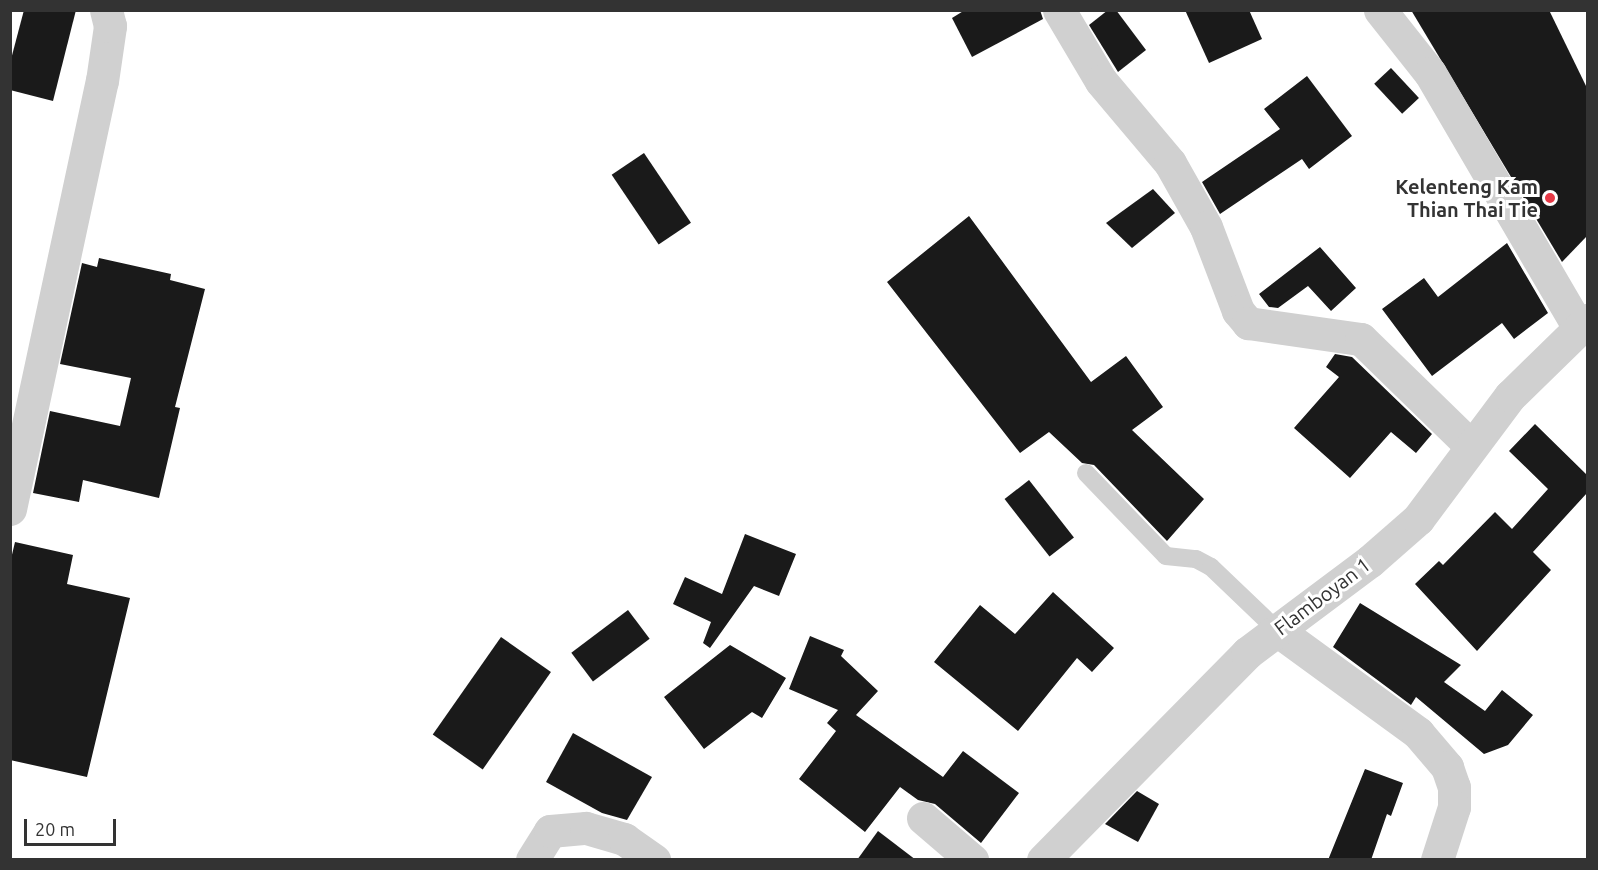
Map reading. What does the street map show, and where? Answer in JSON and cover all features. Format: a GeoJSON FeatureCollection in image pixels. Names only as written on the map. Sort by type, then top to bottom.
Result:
{"type":"FeatureCollection","features":[{"type":"Feature","properties":{"kind":"street"},"geometry":{"type":"LineString","coordinates":[[10,509],[100,93],[110,26],[106,10]]}},
{"type":"Feature","properties":{"kind":"street"},"geometry":{"type":"LineString","coordinates":[[1059,10],[1101,81],[1170,163],[1206,227],[1238,311],[1248,323],[1361,339],[1470,445]]}},
{"type":"Feature","properties":{"kind":"street"},"geometry":{"type":"LineString","coordinates":[[1380,10],[1430,73],[1583,324]]}},
{"type":"Feature","properties":{"kind":"street","name":"Flamboyan 1"},"geometry":{"type":"LineString","coordinates":[[1043,860],[1247,653],[1418,519],[1470,445],[1510,396],[1583,324]]}},
{"type":"Feature","properties":{"kind":"street"},"geometry":{"type":"LineString","coordinates":[[1277,630],[1418,733],[1448,767],[1454,787],[1454,807],[1437,860]]}},
{"type":"Feature","properties":{"kind":"street"},"geometry":{"type":"LineString","coordinates":[[923,818],[972,860]]}},
{"type":"Feature","properties":{"kind":"street"},"geometry":{"type":"LineString","coordinates":[[532,860],[550,831],[586,828],[624,839],[654,860]]}},
{"type":"Feature","properties":{"kind":"lane"},"geometry":{"type":"LineString","coordinates":[[1086,473],[1160,550],[1211,567],[1277,630]]}},
{"type":"Feature","properties":{"kind":"building"},"geometry":{"type":"Polygon","coordinates":[[[24,10],[76,10],[53,101],[10,90],[10,63],[24,10]]]}},
{"type":"Feature","properties":{"kind":"building"},"geometry":{"type":"Polygon","coordinates":[[[965,10],[1040,10],[1043,19],[972,57],[952,18],[965,10]]]}},
{"type":"Feature","properties":{"kind":"building"},"geometry":{"type":"Polygon","coordinates":[[[1108,10],[1116,10],[1146,50],[1118,72],[1089,25],[1108,10]]]}},
{"type":"Feature","properties":{"kind":"building"},"geometry":{"type":"Polygon","coordinates":[[[1185,10],[1249,10],[1262,39],[1209,63],[1185,10]]]}},
{"type":"Feature","properties":{"kind":"building"},"geometry":{"type":"Polygon","coordinates":[[[1411,10],[1549,10],[1587,88],[1587,236],[1562,262],[1411,10]]]}},
{"type":"Feature","properties":{"kind":"building"},"geometry":{"type":"Polygon","coordinates":[[[1391,68],[1419,98],[1402,114],[1374,84],[1391,68]]]}},
{"type":"Feature","properties":{"kind":"building"},"geometry":{"type":"Polygon","coordinates":[[[1307,76],[1352,136],[1309,169],[1302,159],[1220,214],[1202,182],[1280,129],[1264,109],[1307,76]]]}},
{"type":"Feature","properties":{"kind":"building"},"geometry":{"type":"Polygon","coordinates":[[[644,153],[691,223],[659,244],[612,175],[644,153]]]}},
{"type":"Feature","properties":{"kind":"building"},"geometry":{"type":"Polygon","coordinates":[[[1153,189],[1175,213],[1132,248],[1106,223],[1153,189]]]}},
{"type":"Feature","properties":{"kind":"building"},"geometry":{"type":"Polygon","coordinates":[[[969,216],[1091,382],[1126,356],[1163,407],[1132,430],[1204,499],[1167,541],[1094,465],[1082,463],[1049,432],[1020,453],[887,282],[969,216]]]}},
{"type":"Feature","properties":{"kind":"building"},"geometry":{"type":"Polygon","coordinates":[[[1507,243],[1548,313],[1514,339],[1502,323],[1432,376],[1382,309],[1424,278],[1438,297],[1507,243]]]}},
{"type":"Feature","properties":{"kind":"building"},"geometry":{"type":"Polygon","coordinates":[[[1320,247],[1356,288],[1331,311],[1308,286],[1278,308],[1269,307],[1259,294],[1320,247]]]}},
{"type":"Feature","properties":{"kind":"building"},"geometry":{"type":"Polygon","coordinates":[[[99,258],[171,274],[170,280],[205,289],[175,407],[180,408],[159,498],[83,480],[79,502],[33,493],[50,411],[120,426],[131,378],[60,364],[82,263],[97,267],[99,258]]]}},
{"type":"Feature","properties":{"kind":"building"},"geometry":{"type":"Polygon","coordinates":[[[1335,354],[1352,357],[1432,434],[1416,453],[1391,432],[1350,478],[1294,428],[1339,377],[1326,367],[1335,354]]]}},
{"type":"Feature","properties":{"kind":"building"},"geometry":{"type":"Polygon","coordinates":[[[1535,424],[1587,475],[1587,493],[1533,552],[1551,570],[1477,651],[1415,584],[1439,561],[1443,565],[1495,512],[1512,529],[1548,489],[1509,451],[1535,424]]]}},
{"type":"Feature","properties":{"kind":"building"},"geometry":{"type":"Polygon","coordinates":[[[1029,480],[1074,538],[1050,557],[1005,499],[1029,480]]]}},
{"type":"Feature","properties":{"kind":"building"},"geometry":{"type":"Polygon","coordinates":[[[745,534],[796,554],[779,596],[754,586],[710,648],[703,643],[711,622],[673,604],[685,577],[722,594],[745,534]]]}},
{"type":"Feature","properties":{"kind":"building"},"geometry":{"type":"Polygon","coordinates":[[[15,542],[73,555],[67,584],[130,598],[87,777],[10,760],[10,563],[15,542]]]}},
{"type":"Feature","properties":{"kind":"building"},"geometry":{"type":"Polygon","coordinates":[[[1053,592],[1114,648],[1092,672],[1077,658],[1018,731],[934,662],[980,605],[1015,634],[1053,592]]]}},
{"type":"Feature","properties":{"kind":"building"},"geometry":{"type":"Polygon","coordinates":[[[1360,603],[1461,665],[1444,682],[1485,711],[1502,690],[1533,715],[1508,745],[1484,754],[1416,697],[1411,705],[1333,647],[1360,603]]]}},
{"type":"Feature","properties":{"kind":"building"},"geometry":{"type":"Polygon","coordinates":[[[628,610],[650,639],[593,681],[571,653],[628,610]]]}},
{"type":"Feature","properties":{"kind":"building"},"geometry":{"type":"Polygon","coordinates":[[[810,636],[844,650],[841,656],[878,691],[856,715],[943,777],[963,751],[1019,793],[981,843],[935,804],[918,800],[900,787],[865,832],[799,779],[836,731],[827,723],[838,710],[789,689],[810,636]]]}},
{"type":"Feature","properties":{"kind":"building"},"geometry":{"type":"Polygon","coordinates":[[[501,637],[551,672],[483,769],[433,734],[501,637]]]}},
{"type":"Feature","properties":{"kind":"building"},"geometry":{"type":"Polygon","coordinates":[[[730,645],[786,678],[762,718],[752,712],[704,749],[664,697],[730,645]]]}},
{"type":"Feature","properties":{"kind":"building"},"geometry":{"type":"Polygon","coordinates":[[[573,733],[652,777],[627,820],[602,813],[546,782],[573,733]]]}},
{"type":"Feature","properties":{"kind":"building"},"geometry":{"type":"Polygon","coordinates":[[[1365,769],[1403,783],[1391,816],[1387,814],[1371,860],[1328,860],[1365,769]]]}},
{"type":"Feature","properties":{"kind":"building"},"geometry":{"type":"Polygon","coordinates":[[[1137,791],[1159,804],[1138,842],[1105,824],[1137,791]]]}},
{"type":"Feature","properties":{"kind":"building"},"geometry":{"type":"Polygon","coordinates":[[[878,831],[916,860],[857,860],[878,831]]]}},
{"type":"Feature","properties":{"kind":"place","name":"Kelenteng Kam Thian Thai Tie"},"geometry":{"type":"Point","coordinates":[1550,198]}}]}
